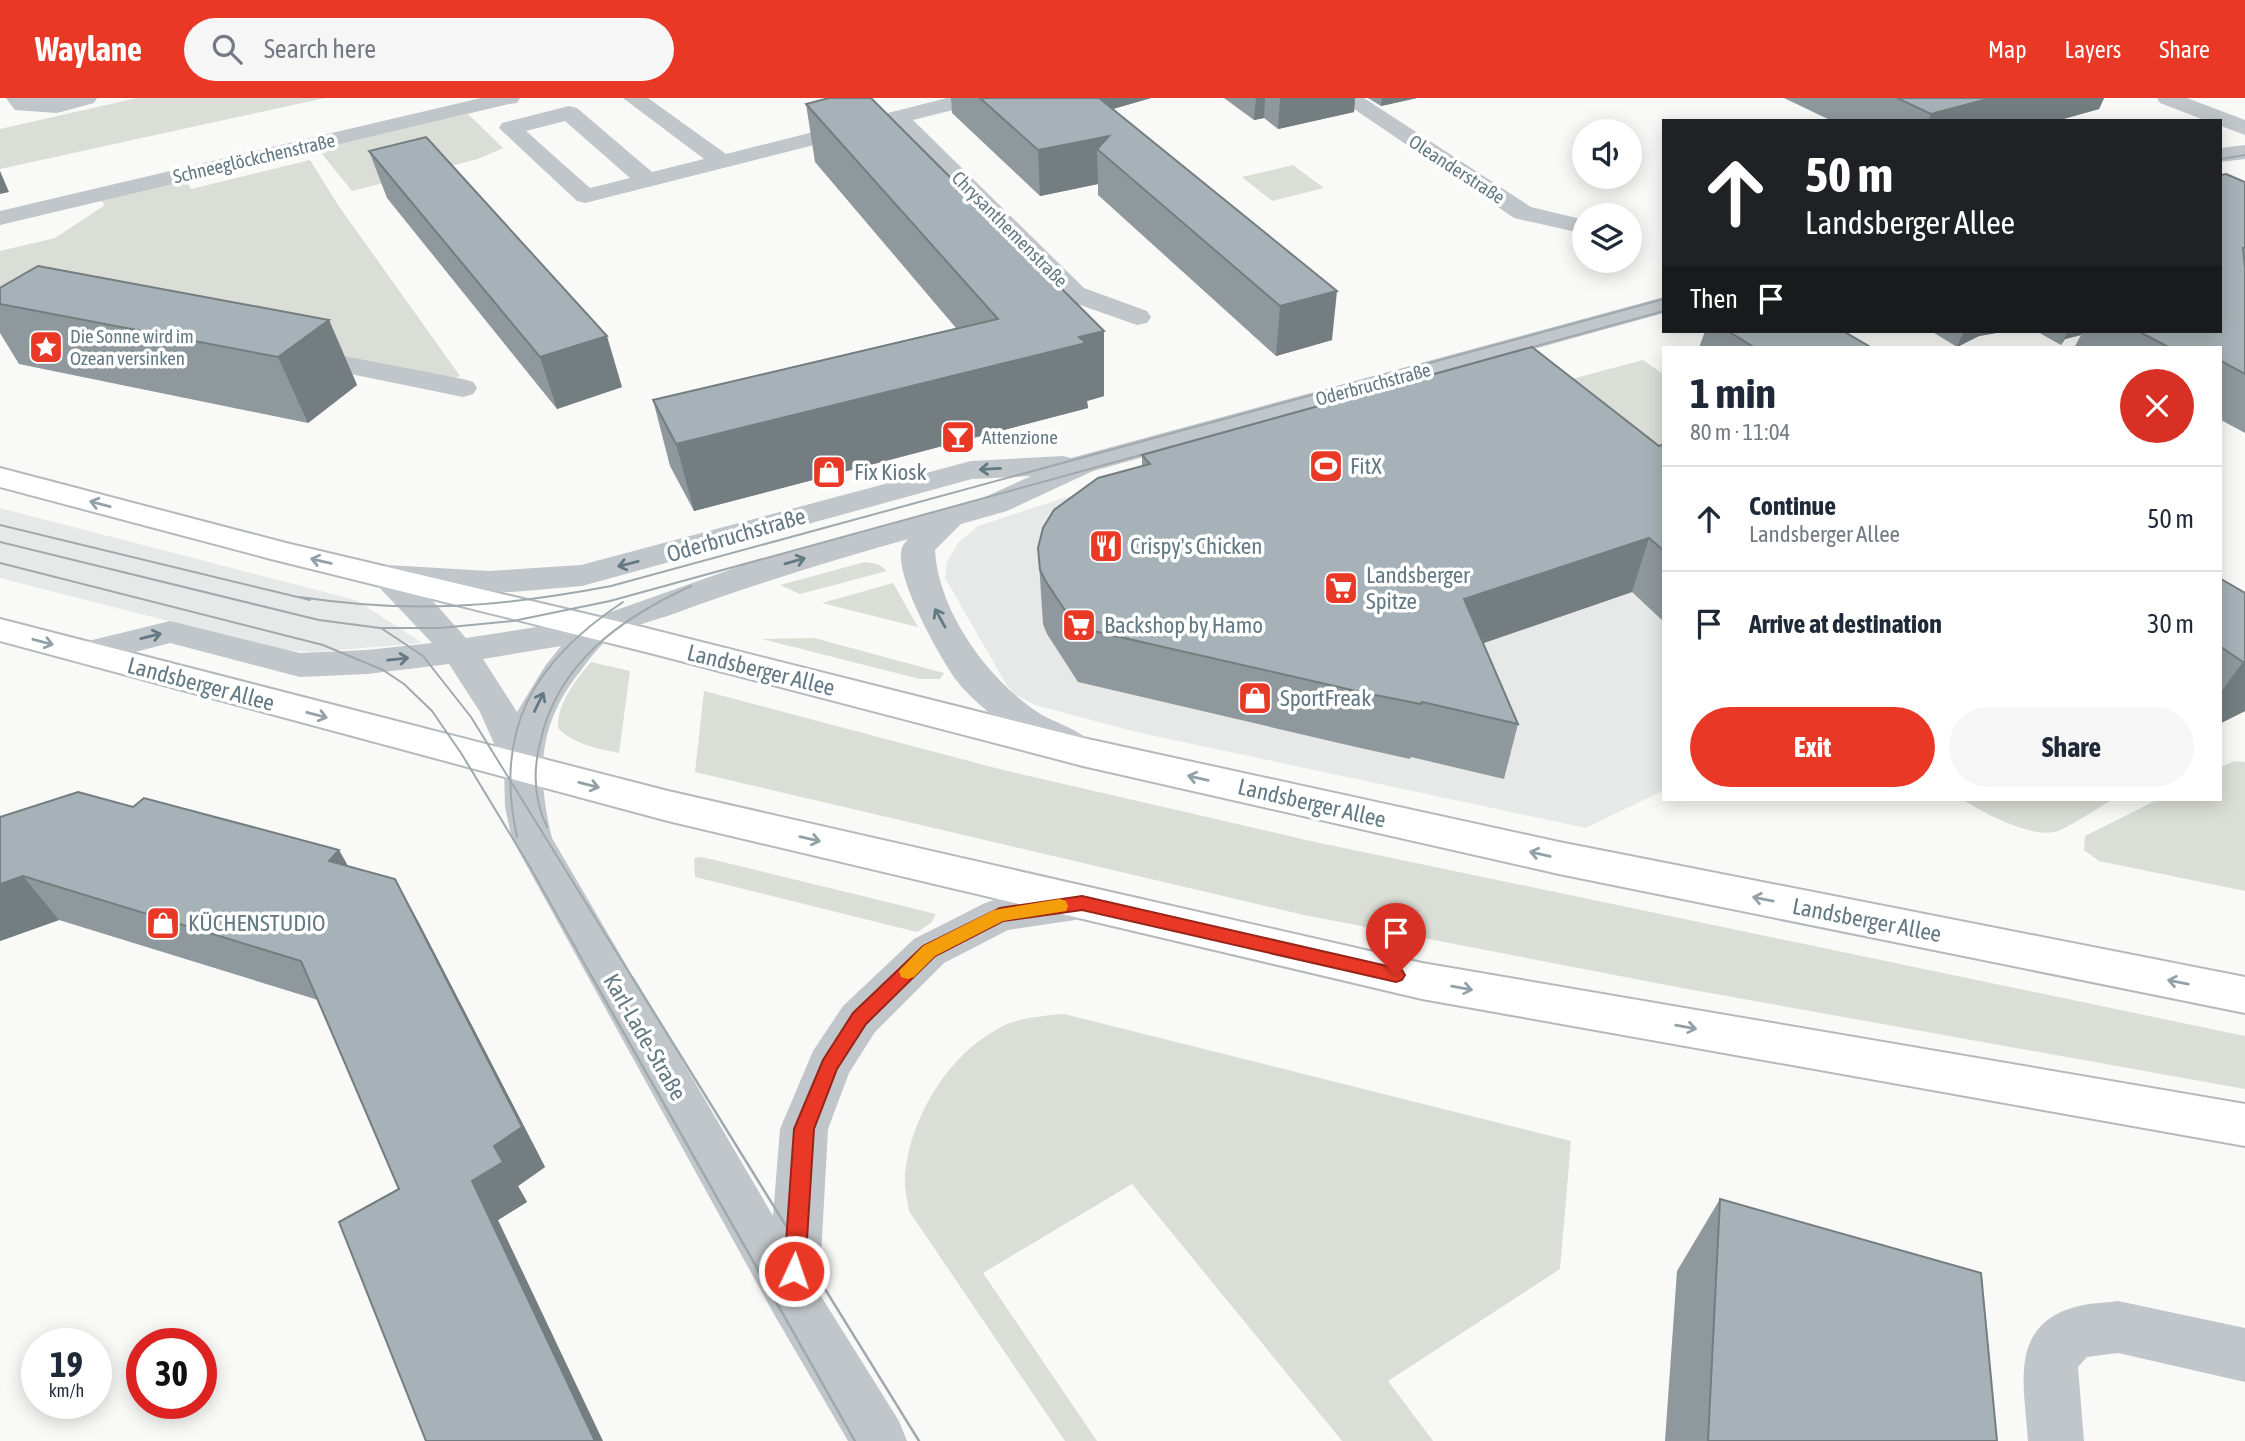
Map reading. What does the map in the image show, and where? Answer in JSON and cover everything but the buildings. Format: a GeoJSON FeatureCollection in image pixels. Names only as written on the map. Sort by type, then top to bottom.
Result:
{"type":"FeatureCollection","features":[{"type":"Feature","properties":{"kind":"main road","name":"Landsberger Allee"},"geometry":{"type":"LineString","coordinates":[[0,477],[283,552],[1083,752],[1559,858],[2245,995]]}},
{"type":"Feature","properties":{"kind":"main road","name":"Landsberger Allee"},"geometry":{"type":"LineString","coordinates":[[0,630],[668,806],[1422,981],[2245,1125]]}},
{"type":"Feature","properties":{"kind":"street"},"geometry":{"type":"LineString","coordinates":[[17,98],[23,105],[43,107],[86,98]]}},
{"type":"Feature","properties":{"kind":"street","name":"Schneeglöckchenstraße"},"geometry":{"type":"LineString","coordinates":[[0,218],[509,98]]}},
{"type":"Feature","properties":{"kind":"street"},"geometry":{"type":"LineString","coordinates":[[634,98],[723,163]]}},
{"type":"Feature","properties":{"kind":"street"},"geometry":{"type":"LineString","coordinates":[[647,180],[569,113],[510,128],[585,196],[973,98]]}},
{"type":"Feature","properties":{"kind":"street","name":"Oleanderstraße"},"geometry":{"type":"LineString","coordinates":[[1349,98],[1523,213],[1572,224]]}},
{"type":"Feature","properties":{"kind":"street"},"geometry":{"type":"LineString","coordinates":[[2168,98],[2222,119]]}},
{"type":"Feature","properties":{"kind":"street","name":"Chrysanthemenstraße"},"geometry":{"type":"LineString","coordinates":[[899,118],[1075,294],[1137,317]]}},
{"type":"Feature","properties":{"kind":"street"},"geometry":{"type":"LineString","coordinates":[[2222,119],[2245,128]]}},
{"type":"Feature","properties":{"kind":"street"},"geometry":{"type":"LineString","coordinates":[[2222,155],[2245,152]]}},
{"type":"Feature","properties":{"kind":"street","name":"Oderbruchstraße"},"geometry":{"type":"LineString","coordinates":[[85,653],[170,632],[300,665],[367,662],[599,629],[755,572],[996,503],[1082,464],[1662,306]]}},
{"type":"Feature","properties":{"kind":"street"},"geometry":{"type":"LineString","coordinates":[[272,350],[463,388]]}},
{"type":"Feature","properties":{"kind":"street","name":"Oderbruchstraße"},"geometry":{"type":"LineString","coordinates":[[387,576],[474,584],[536,583],[662,555],[971,470],[1082,464]]}},
{"type":"Feature","properties":{"kind":"street","name":"Oderbruchstraße"},"geometry":{"type":"LineString","coordinates":[[951,516],[918,548],[919,569],[926,594],[952,641],[971,674],[1025,722],[1083,752]]}},
{"type":"Feature","properties":{"kind":"street","name":"Landsberger Allee"},"geometry":{"type":"LineString","coordinates":[[387,576],[426,611],[457,651],[502,716],[523,768]]}},
{"type":"Feature","properties":{"kind":"street","name":"Oderbruchstraße"},"geometry":{"type":"LineString","coordinates":[[523,768],[531,720],[540,698],[563,665],[599,629]]}},
{"type":"Feature","properties":{"kind":"street","name":"Karl-Lade-Straße"},"geometry":{"type":"LineString","coordinates":[[523,768],[523,800],[532,839],[793,1298],[879,1441]]}},
{"type":"Feature","properties":{"kind":"street"},"geometry":{"type":"LineString","coordinates":[[793,1298],[804,1129],[829,1065],[859,1018],[929,951],[1000,915],[1082,903]]}},
{"type":"Feature","properties":{"kind":"street"},"geometry":{"type":"LineString","coordinates":[[2056,1441],[2050,1356],[2075,1332],[2118,1327],[2245,1356]]}},
{"type":"Feature","properties":{"kind":"shaded area"},"geometry":{"type":"Polygon","coordinates":[[[137,98],[325,98],[0,169],[0,129],[137,98]]]}},
{"type":"Feature","properties":{"kind":"shaded area"},"geometry":{"type":"Polygon","coordinates":[[[468,114],[503,148],[478,159],[352,191],[318,149],[468,114]]]}},
{"type":"Feature","properties":{"kind":"shaded area"},"geometry":{"type":"Polygon","coordinates":[[[310,160],[338,205],[460,376],[447,380],[0,288],[0,251],[55,238],[105,205],[100,199],[185,178],[191,189],[310,160]]]}},
{"type":"Feature","properties":{"kind":"shaded area"},"geometry":{"type":"Polygon","coordinates":[[[1293,165],[1324,188],[1272,201],[1242,177],[1293,165]]]}},
{"type":"Feature","properties":{"kind":"shaded area"},"geometry":{"type":"Polygon","coordinates":[[[1643,360],[1662,374],[1662,470],[1553,384],[1643,360]]]}},
{"type":"Feature","properties":{"kind":"shaded area","name":"Landsberger Spitze"},"geometry":{"type":"Polygon","coordinates":[[[1516,376],[1662,489],[1662,791],[1586,828],[1136,732],[1035,705],[1016,695],[1006,684],[945,578],[947,562],[958,543],[978,526],[1060,499],[1516,376]]]}},
{"type":"Feature","properties":{"kind":"shaded area"},"geometry":{"type":"Polygon","coordinates":[[[0,508],[356,600],[422,643],[315,652],[281,650],[0,578],[0,508]]]}},
{"type":"Feature","properties":{"kind":"shaded area"},"geometry":{"type":"Polygon","coordinates":[[[865,562],[878,564],[887,571],[800,594],[780,585],[865,562]]]}},
{"type":"Feature","properties":{"kind":"shaded area"},"geometry":{"type":"Polygon","coordinates":[[[893,583],[918,627],[822,603],[893,583]]]}},
{"type":"Feature","properties":{"kind":"shaded area"},"geometry":{"type":"Polygon","coordinates":[[[814,638],[944,673],[940,679],[920,679],[762,639],[814,638]]]}},
{"type":"Feature","properties":{"kind":"shaded area"},"geometry":{"type":"Polygon","coordinates":[[[591,662],[630,671],[619,753],[579,742],[558,728],[564,701],[591,662]]]}},
{"type":"Feature","properties":{"kind":"shaded area"},"geometry":{"type":"Polygon","coordinates":[[[704,691],[1003,770],[1315,842],[2245,1036],[2245,1089],[1682,988],[1304,915],[695,772],[704,691]]]}},
{"type":"Feature","properties":{"kind":"shaded area"},"geometry":{"type":"Polygon","coordinates":[[[2234,761],[2245,762],[2245,891],[2099,861],[2084,850],[2085,836],[2155,801],[2222,801],[2222,767],[2234,761]]]}},
{"type":"Feature","properties":{"kind":"shaded area"},"geometry":{"type":"Polygon","coordinates":[[[1965,801],[2110,801],[2060,830],[2044,833],[2019,828],[1965,801]]]}},
{"type":"Feature","properties":{"kind":"shaded area"},"geometry":{"type":"Polygon","coordinates":[[[702,857],[936,914],[931,923],[917,932],[695,877],[694,858],[702,857]]]}},
{"type":"Feature","properties":{"kind":"shaded area"},"geometry":{"type":"Polygon","coordinates":[[[1064,1014],[1571,1141],[1560,1269],[1388,1381],[1433,1441],[1342,1441],[1132,1184],[983,1273],[1097,1441],[1065,1441],[909,1211],[905,1179],[909,1152],[924,1109],[949,1070],[965,1053],[982,1039],[1008,1024],[1064,1014]]]}},
{"type":"Feature","properties":{"kind":"tram line"},"geometry":{"type":"LineString","coordinates":[[2222,159],[2245,155]]}},
{"type":"Feature","properties":{"kind":"tram line"},"geometry":{"type":"LineString","coordinates":[[300,597],[380,605],[456,606],[532,599],[611,586],[1662,300]]}},
{"type":"Feature","properties":{"kind":"tram line"},"geometry":{"type":"LineString","coordinates":[[381,628],[440,628],[513,621],[610,601],[1662,312]]}},
{"type":"Feature","properties":{"kind":"tram line"},"geometry":{"type":"LineString","coordinates":[[0,525],[310,600]]}},
{"type":"Feature","properties":{"kind":"tram line"},"geometry":{"type":"LineString","coordinates":[[0,542],[319,620],[381,628]]}},
{"type":"Feature","properties":{"kind":"tram line"},"geometry":{"type":"LineString","coordinates":[[0,563],[323,645],[383,670],[404,684],[432,711],[461,753],[593,979]]}},
{"type":"Feature","properties":{"kind":"tram line"},"geometry":{"type":"LineString","coordinates":[[547,827],[537,796],[536,764],[548,715],[561,689],[596,646],[617,629],[640,613],[691,586]]}},
{"type":"Feature","properties":{"kind":"tram line"},"geometry":{"type":"LineString","coordinates":[[511,782],[511,763],[517,731],[528,701],[544,674],[566,648],[623,602]]}},
{"type":"Feature","properties":{"kind":"tram line"},"geometry":{"type":"LineString","coordinates":[[381,628],[423,656],[471,717],[511,782]]}},
{"type":"Feature","properties":{"kind":"tram line"},"geometry":{"type":"LineString","coordinates":[[511,782],[633,979]]}},
{"type":"Feature","properties":{"kind":"tram line"},"geometry":{"type":"LineString","coordinates":[[511,782],[517,837]]}},
{"type":"Feature","properties":{"kind":"tram line"},"geometry":{"type":"LineString","coordinates":[[592,977],[855,1441]]}},
{"type":"Feature","properties":{"kind":"tram line"},"geometry":{"type":"LineString","coordinates":[[632,977],[919,1441]]}},
{"type":"Feature","properties":{"kind":"slow traffic"},"geometry":{"type":"LineString","coordinates":[[908,971],[929,951],[1000,915],[1060,906]]}},
{"type":"Feature","properties":{"kind":"place","name":"Die Sonne wird im Ozean versinken"},"geometry":{"type":"Point","coordinates":[46,347]}},
{"type":"Feature","properties":{"kind":"place","name":"Attenzione"},"geometry":{"type":"Point","coordinates":[958,437]}},
{"type":"Feature","properties":{"kind":"place","name":"FitX"},"geometry":{"type":"Point","coordinates":[1326,466]}},
{"type":"Feature","properties":{"kind":"place","name":"Fix Kiosk"},"geometry":{"type":"Point","coordinates":[829,472]}},
{"type":"Feature","properties":{"kind":"place","name":"Crispy's Chicken"},"geometry":{"type":"Point","coordinates":[1106,546]}},
{"type":"Feature","properties":{"kind":"place","name":"Landsberger Spitze"},"geometry":{"type":"Point","coordinates":[1341,588]}},
{"type":"Feature","properties":{"kind":"place","name":"Backshop by Hamo"},"geometry":{"type":"Point","coordinates":[1079,625]}},
{"type":"Feature","properties":{"kind":"place","name":"SportFreak"},"geometry":{"type":"Point","coordinates":[1255,698]}},
{"type":"Feature","properties":{"kind":"place","name":"KÜCHENSTUDIO"},"geometry":{"type":"Point","coordinates":[163,923]}},
{"type":"Feature","properties":{"kind":"route"},"geometry":{"type":"LineString","coordinates":[[794,1271],[804,1129],[829,1065],[859,1018],[929,951],[1000,915],[1082,903],[1396,975]]}}]}
